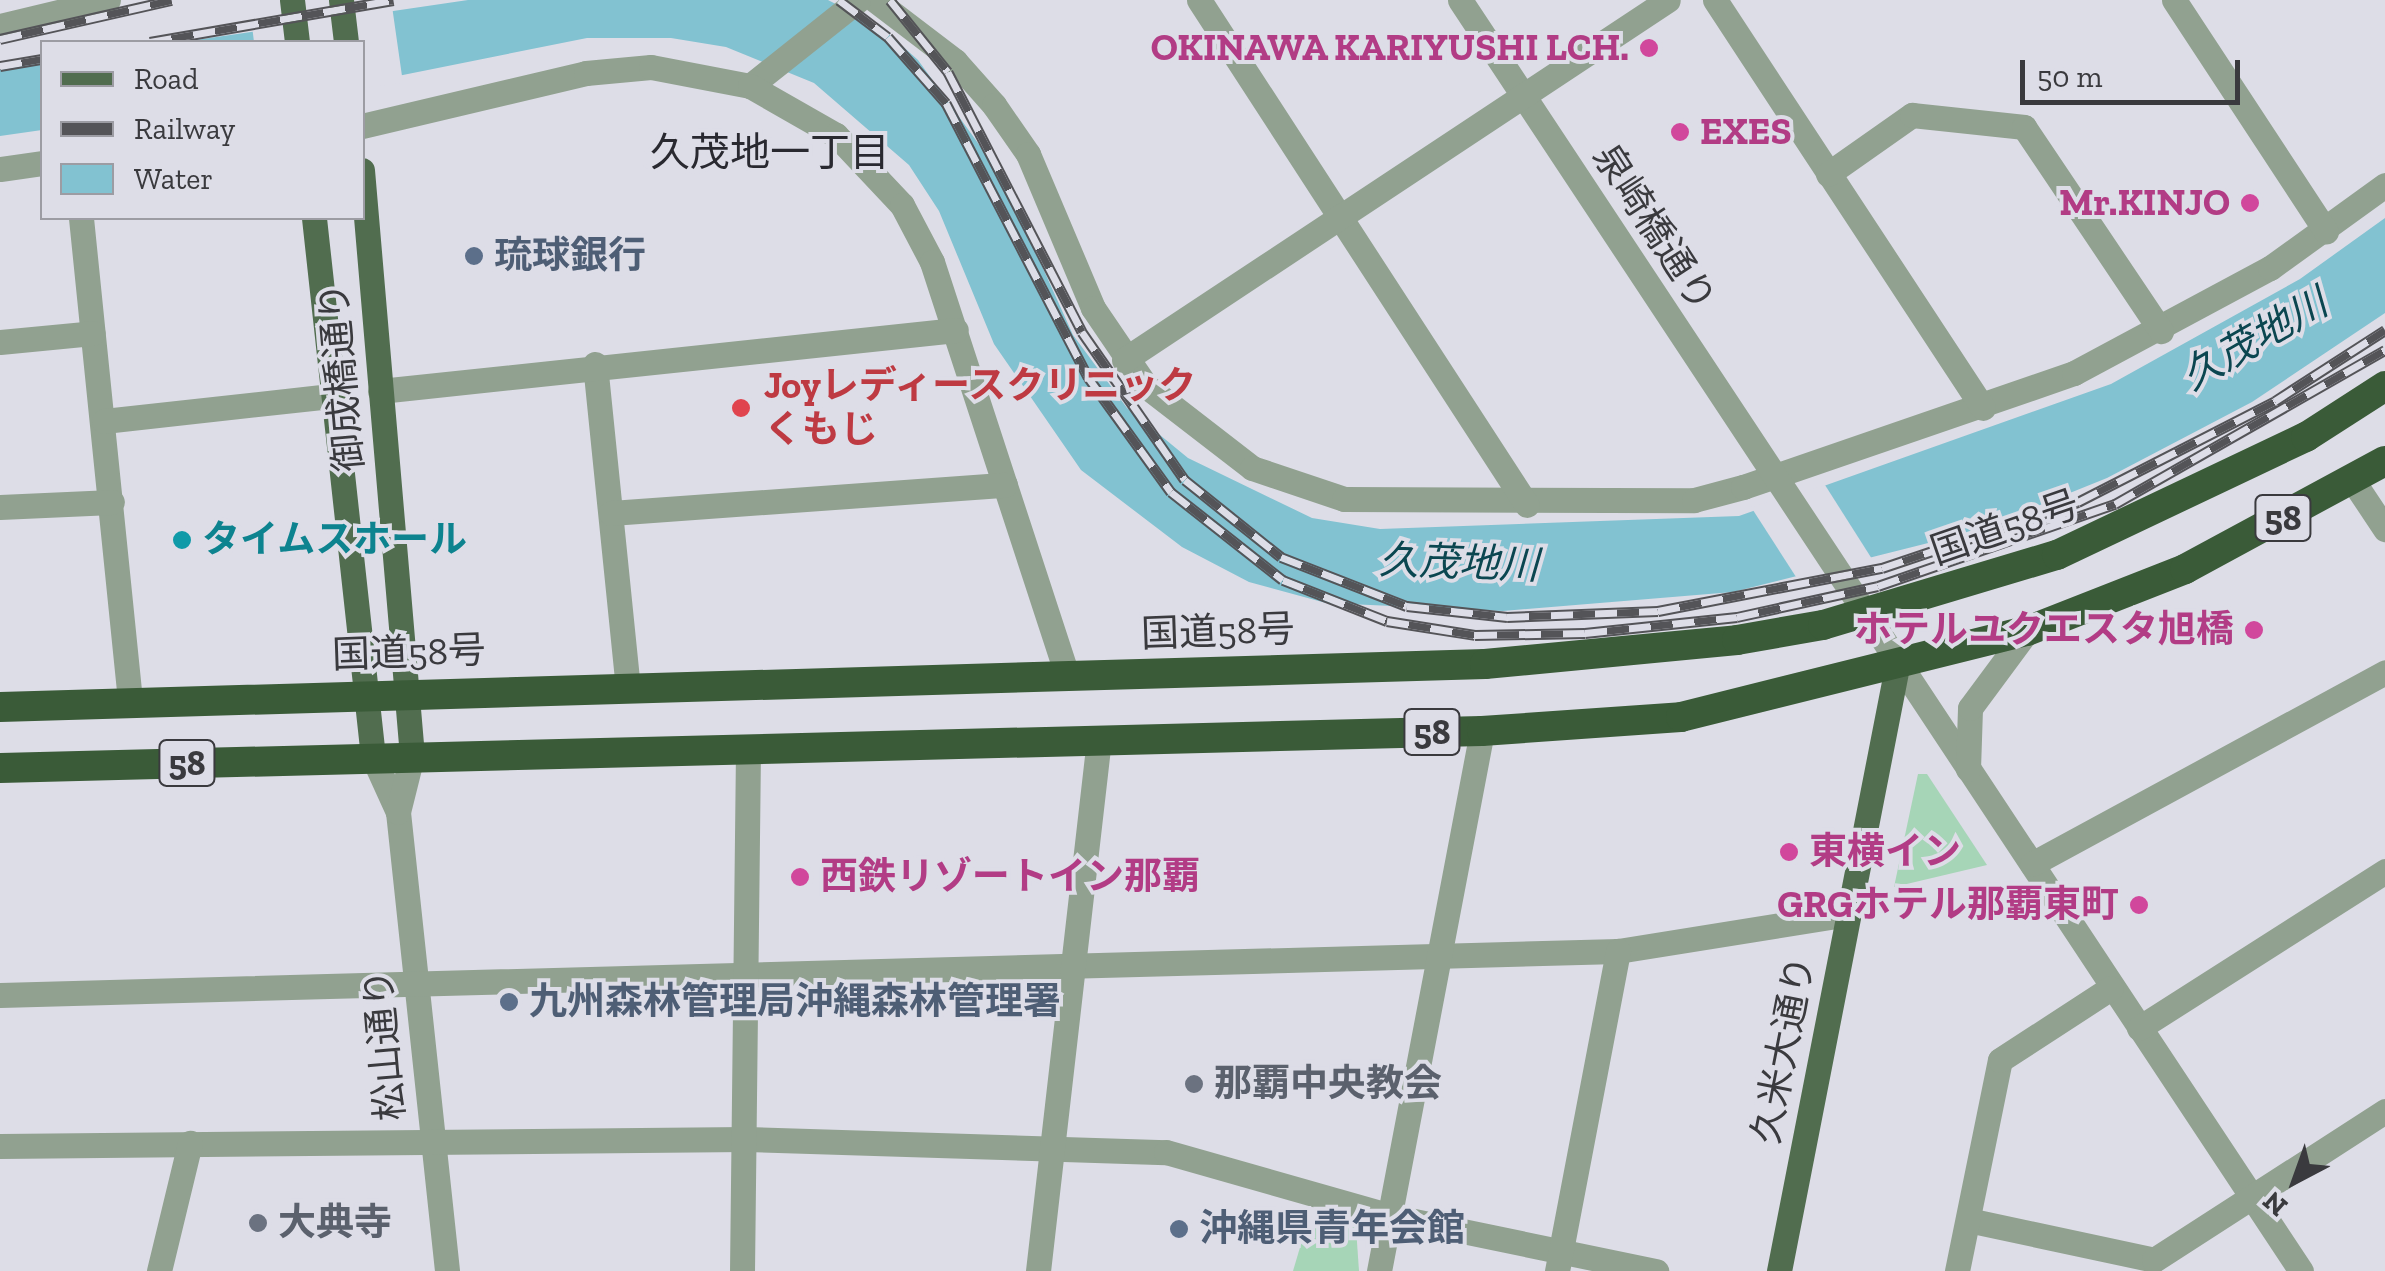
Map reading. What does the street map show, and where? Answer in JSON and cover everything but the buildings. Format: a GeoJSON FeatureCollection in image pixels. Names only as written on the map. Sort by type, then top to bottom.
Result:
{"type":"FeatureCollection","features":[{"type":"Feature","properties":{"kind":"highway","name":"国道58号"},"geometry":{"type":"LineString","coordinates":[[0,706],[1570,659],[1863,615],[2152,516],[2385,386]]}},
{"type":"Feature","properties":{"kind":"highway","name":"58"},"geometry":{"type":"LineString","coordinates":[[0,768],[1482,731],[1682,716],[1898,668],[2027,631],[2185,568],[2385,461]]}},
{"type":"Feature","properties":{"kind":"main road"},"geometry":{"type":"LineString","coordinates":[[341,2],[346,40]]}},
{"type":"Feature","properties":{"kind":"main road"},"geometry":{"type":"LineString","coordinates":[[293,5],[296,40]]}},
{"type":"Feature","properties":{"kind":"main road","name":"御成橋通り"},"geometry":{"type":"LineString","coordinates":[[365,207],[412,756]]}},
{"type":"Feature","properties":{"kind":"main road","name":"御成橋通り"},"geometry":{"type":"LineString","coordinates":[[314,220],[373,757]]}},
{"type":"Feature","properties":{"kind":"main road","name":"久米大通り"},"geometry":{"type":"LineString","coordinates":[[1779,1271],[1898,668]]}},
{"type":"Feature","properties":{"kind":"street"},"geometry":{"type":"LineString","coordinates":[[0,26],[64,5],[108,0]]}},
{"type":"Feature","properties":{"kind":"street"},"geometry":{"type":"LineString","coordinates":[[750,86],[858,0]]}},
{"type":"Feature","properties":{"kind":"street"},"geometry":{"type":"LineString","coordinates":[[875,0],[955,61],[1028,154],[1124,360],[1209,443],[1301,489],[1398,505],[1694,500],[1780,487],[1983,408],[2162,331],[2326,231],[2385,184]]}},
{"type":"Feature","properties":{"kind":"street"},"geometry":{"type":"LineString","coordinates":[[1199,0],[1527,504]]}},
{"type":"Feature","properties":{"kind":"street","name":"泉崎橋通り"},"geometry":{"type":"LineString","coordinates":[[1460,0],[1863,615]]}},
{"type":"Feature","properties":{"kind":"street"},"geometry":{"type":"LineString","coordinates":[[1124,360],[1668,0]]}},
{"type":"Feature","properties":{"kind":"street"},"geometry":{"type":"LineString","coordinates":[[1715,0],[1983,408]]}},
{"type":"Feature","properties":{"kind":"street"},"geometry":{"type":"LineString","coordinates":[[2174,0],[2326,231]]}},
{"type":"Feature","properties":{"kind":"street"},"geometry":{"type":"LineString","coordinates":[[365,125],[615,68],[750,86],[811,116],[882,179],[919,234],[956,330],[1067,676]]}},
{"type":"Feature","properties":{"kind":"street"},"geometry":{"type":"LineString","coordinates":[[1828,174],[1912,115],[2024,127],[2162,331]]}},
{"type":"Feature","properties":{"kind":"street"},"geometry":{"type":"LineString","coordinates":[[0,169],[40,163]]}},
{"type":"Feature","properties":{"kind":"street"},"geometry":{"type":"LineString","coordinates":[[80,220],[104,421],[130,702]]}},
{"type":"Feature","properties":{"kind":"street"},"geometry":{"type":"LineString","coordinates":[[380,390],[594,364],[956,330]]}},
{"type":"Feature","properties":{"kind":"street"},"geometry":{"type":"LineString","coordinates":[[0,342],[93,332]]}},
{"type":"Feature","properties":{"kind":"street"},"geometry":{"type":"LineString","coordinates":[[594,364],[628,689]]}},
{"type":"Feature","properties":{"kind":"street"},"geometry":{"type":"LineString","coordinates":[[104,421],[332,396]]}},
{"type":"Feature","properties":{"kind":"street"},"geometry":{"type":"LineString","coordinates":[[2353,481],[2385,529]]}},
{"type":"Feature","properties":{"kind":"street"},"geometry":{"type":"LineString","coordinates":[[611,513],[1005,486]]}},
{"type":"Feature","properties":{"kind":"street"},"geometry":{"type":"LineString","coordinates":[[0,507],[112,502]]}},
{"type":"Feature","properties":{"kind":"street"},"geometry":{"type":"LineString","coordinates":[[1863,615],[2300,1271]]}},
{"type":"Feature","properties":{"kind":"street"},"geometry":{"type":"LineString","coordinates":[[1968,769],[1970,708],[2027,631]]}},
{"type":"Feature","properties":{"kind":"street"},"geometry":{"type":"LineString","coordinates":[[2032,864],[2385,672]]}},
{"type":"Feature","properties":{"kind":"street"},"geometry":{"type":"LineString","coordinates":[[1379,1271],[1482,731]]}},
{"type":"Feature","properties":{"kind":"street"},"geometry":{"type":"LineString","coordinates":[[1038,1271],[1077,965],[1099,739]]}},
{"type":"Feature","properties":{"kind":"street"},"geometry":{"type":"LineString","coordinates":[[742,1271],[748,748]]}},
{"type":"Feature","properties":{"kind":"street"},"geometry":{"type":"LineString","coordinates":[[398,812],[412,756]]}},
{"type":"Feature","properties":{"kind":"street"},"geometry":{"type":"LineString","coordinates":[[373,757],[398,812]]}},
{"type":"Feature","properties":{"kind":"street","name":"松山通り"},"geometry":{"type":"LineString","coordinates":[[398,812],[447,1271]]}},
{"type":"Feature","properties":{"kind":"street"},"geometry":{"type":"LineString","coordinates":[[2139,1028],[2385,871]]}},
{"type":"Feature","properties":{"kind":"street"},"geometry":{"type":"LineString","coordinates":[[0,995],[748,968],[1077,965],[1618,951],[1849,914]]}},
{"type":"Feature","properties":{"kind":"street"},"geometry":{"type":"LineString","coordinates":[[1559,1262],[1618,951]]}},
{"type":"Feature","properties":{"kind":"street"},"geometry":{"type":"LineString","coordinates":[[1958,1271],[2000,1060],[2112,988]]}},
{"type":"Feature","properties":{"kind":"street"},"geometry":{"type":"LineString","coordinates":[[1968,1220],[2154,1260],[2385,1111]]}},
{"type":"Feature","properties":{"kind":"street"},"geometry":{"type":"LineString","coordinates":[[0,1146],[746,1139],[1054,1144],[1194,1156],[1559,1262],[1656,1271]]}},
{"type":"Feature","properties":{"kind":"street"},"geometry":{"type":"LineString","coordinates":[[159,1271],[190,1143]]}},
{"type":"Feature","properties":{"kind":"green space"},"geometry":{"type":"Polygon","coordinates":[[[1918,774],[1927,774],[1987,865],[1894,887],[1918,774]]]}},
{"type":"Feature","properties":{"kind":"green space"},"geometry":{"type":"Polygon","coordinates":[[[1309,1217],[1356,1228],[1359,1271],[1293,1271],[1309,1217]]]}},
{"type":"Feature","properties":{"kind":"water","name":"久茂地川"},"geometry":{"type":"Polygon","coordinates":[[[468,0],[828,0],[882,28],[918,60],[1001,175],[1073,335],[1127,408],[1188,458],[1312,518],[1380,529],[1739,516],[2111,384],[2300,279],[2385,218],[2385,313],[2252,402],[2107,478],[1976,531],[1733,592],[1503,611],[1326,603],[1249,582],[1182,547],[1081,470],[994,344],[939,211],[909,165],[814,83],[726,47],[671,38],[587,38],[365,83],[365,40],[196,40],[468,0]]]}},
{"type":"Feature","properties":{"kind":"water"},"geometry":{"type":"Polygon","coordinates":[[[40,63],[40,130],[0,136],[0,70],[40,63]]]}},
{"type":"Feature","properties":{"kind":"pier"},"geometry":{"type":"Polygon","coordinates":[[[392,6],[403,83],[365,88],[365,40],[254,40],[252,26],[392,6]]]}},
{"type":"Feature","properties":{"kind":"pier"},"geometry":{"type":"Polygon","coordinates":[[[1825,485],[1872,559],[1798,580],[1751,507],[1825,485]]]}},
{"type":"Feature","properties":{"kind":"railway"},"geometry":{"type":"LineString","coordinates":[[0,39],[172,0]]}},
{"type":"Feature","properties":{"kind":"railway"},"geometry":{"type":"LineString","coordinates":[[162,40],[393,0]]}},
{"type":"Feature","properties":{"kind":"railway"},"geometry":{"type":"LineString","coordinates":[[839,0],[888,37],[946,103],[1088,377],[1171,492],[1283,580],[1387,621],[1475,635],[1585,633],[1737,617],[1878,586],[2115,504],[2385,350]]}},
{"type":"Feature","properties":{"kind":"railway"},"geometry":{"type":"LineString","coordinates":[[890,0],[948,72],[1082,332],[1185,480],[1281,557],[1407,606],[1507,617],[1658,611],[1882,568],[2078,502],[2275,401],[2385,330]]}},
{"type":"Feature","properties":{"kind":"railway"},"geometry":{"type":"LineString","coordinates":[[0,66],[40,59]]}},
{"type":"Feature","properties":{"kind":"place","name":"OKINAWA KARIYUSHI LCH."},"geometry":{"type":"Point","coordinates":[1649,48]}},
{"type":"Feature","properties":{"kind":"place","name":"EXES"},"geometry":{"type":"Point","coordinates":[1680,132]}},
{"type":"Feature","properties":{"kind":"place","name":"Mr.KINJO"},"geometry":{"type":"Point","coordinates":[2250,203]}},
{"type":"Feature","properties":{"kind":"place","name":"琉球銀行"},"geometry":{"type":"Point","coordinates":[474,256]}},
{"type":"Feature","properties":{"kind":"place","name":"Joyレディースクリニック くもじ"},"geometry":{"type":"Point","coordinates":[741,408]}},
{"type":"Feature","properties":{"kind":"place","name":"タイムスホール"},"geometry":{"type":"Point","coordinates":[182,540]}},
{"type":"Feature","properties":{"kind":"place","name":"ホテルユクエスタ旭橋"},"geometry":{"type":"Point","coordinates":[2254,630]}},
{"type":"Feature","properties":{"kind":"place","name":"東横イン"},"geometry":{"type":"Point","coordinates":[1789,852]}},
{"type":"Feature","properties":{"kind":"place","name":"西鉄リゾートイン那覇"},"geometry":{"type":"Point","coordinates":[800,877]}},
{"type":"Feature","properties":{"kind":"place","name":"GRGホテル那覇東町"},"geometry":{"type":"Point","coordinates":[2139,905]}},
{"type":"Feature","properties":{"kind":"place","name":"九州森林管理局沖縄森林管理署"},"geometry":{"type":"Point","coordinates":[509,1002]}},
{"type":"Feature","properties":{"kind":"place","name":"那覇中央教会"},"geometry":{"type":"Point","coordinates":[1194,1084]}},
{"type":"Feature","properties":{"kind":"place","name":"大典寺"},"geometry":{"type":"Point","coordinates":[258,1223]}},
{"type":"Feature","properties":{"kind":"place","name":"沖縄県青年会館"},"geometry":{"type":"Point","coordinates":[1179,1229]}},
{"type":"Feature","properties":{"kind":"district","name":"久茂地一丁目"},"geometry":{"type":"Point","coordinates":[770,152]}}]}
